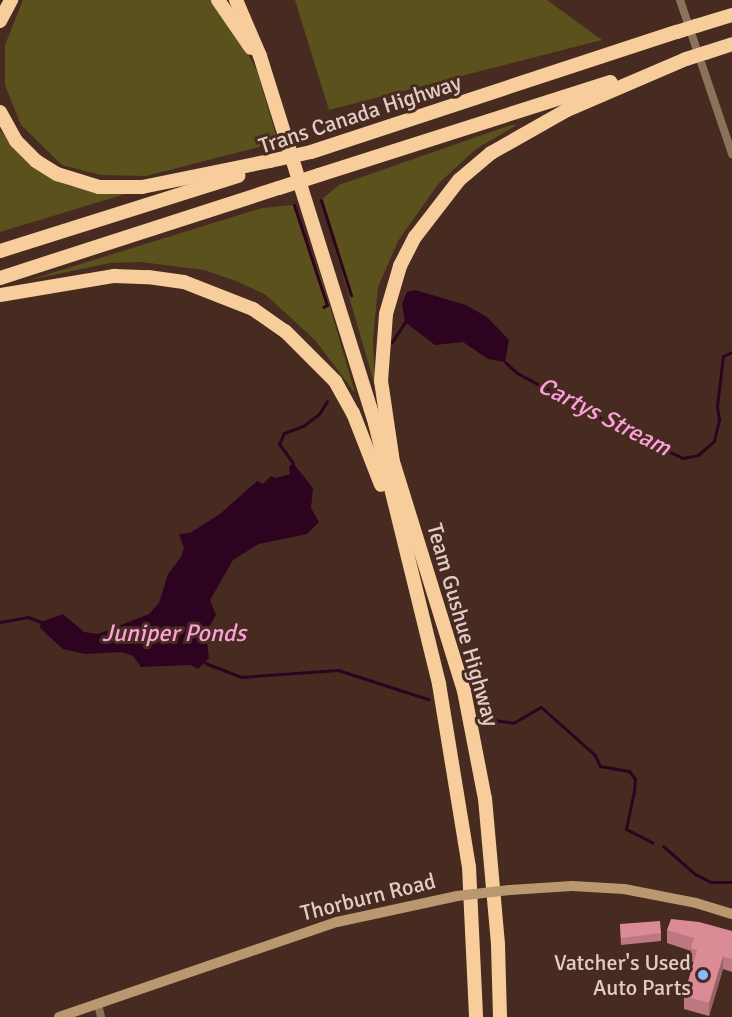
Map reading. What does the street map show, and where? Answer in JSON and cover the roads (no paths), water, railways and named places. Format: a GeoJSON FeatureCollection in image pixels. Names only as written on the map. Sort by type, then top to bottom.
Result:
{"type":"FeatureCollection","features":[{"type":"Feature","properties":{"kind":"highway"},"geometry":{"type":"LineString","coordinates":[[0,21],[11,0]]}},
{"type":"Feature","properties":{"kind":"highway"},"geometry":{"type":"LineString","coordinates":[[218,0],[264,73]]}},
{"type":"Feature","properties":{"kind":"highway"},"geometry":{"type":"LineString","coordinates":[[236,0],[255,39],[375,423],[404,549]]}},
{"type":"Feature","properties":{"kind":"highway","name":"Trans Canada Highway"},"geometry":{"type":"LineString","coordinates":[[0,251],[732,15]]}},
{"type":"Feature","properties":{"kind":"highway","name":"Trans Canada Highway"},"geometry":{"type":"LineString","coordinates":[[0,278],[732,44]]}},
{"type":"Feature","properties":{"kind":"highway"},"geometry":{"type":"LineString","coordinates":[[393,462],[381,381],[386,314],[400,266],[436,206],[490,153],[527,129],[686,59]]}},
{"type":"Feature","properties":{"kind":"highway"},"geometry":{"type":"LineString","coordinates":[[0,112],[16,141],[36,160],[63,177],[99,187],[142,187],[270,163]]}},
{"type":"Feature","properties":{"kind":"highway"},"geometry":{"type":"LineString","coordinates":[[0,295],[114,276],[148,277],[202,288],[253,309],[294,338],[335,381],[368,446],[404,549]]}},
{"type":"Feature","properties":{"kind":"highway"},"geometry":{"type":"LineString","coordinates":[[375,423],[393,462]]}},
{"type":"Feature","properties":{"kind":"highway","name":"Team Gushue Highway"},"geometry":{"type":"LineString","coordinates":[[393,462],[470,714],[492,863],[500,1017]]}},
{"type":"Feature","properties":{"kind":"highway","name":"Team Gushue Highway"},"geometry":{"type":"LineString","coordinates":[[404,549],[439,684],[462,808],[469,867],[476,1017]]}},
{"type":"Feature","properties":{"kind":"main road","name":"Thorburn Road"},"geometry":{"type":"LineString","coordinates":[[59,1017],[347,919],[457,896],[572,886],[624,889],[696,903],[732,914]]}},
{"type":"Feature","properties":{"kind":"street"},"geometry":{"type":"LineString","coordinates":[[680,0],[732,154]]}},
{"type":"Feature","properties":{"kind":"street"},"geometry":{"type":"LineString","coordinates":[[98,1004],[101,1017]]}},
{"type":"Feature","properties":{"kind":"water"},"geometry":{"type":"Polygon","coordinates":[[[415,290],[466,305],[487,317],[509,340],[505,362],[488,359],[463,342],[435,345],[405,322],[402,304],[407,292],[415,290]]]}},
{"type":"Feature","properties":{"kind":"water","name":"Juniper Ponds"},"geometry":{"type":"Polygon","coordinates":[[[293,463],[313,488],[311,508],[319,522],[307,534],[259,544],[233,560],[210,600],[216,615],[206,633],[209,658],[198,669],[190,665],[141,667],[133,656],[122,652],[85,654],[63,649],[40,628],[41,622],[63,614],[84,632],[98,634],[149,614],[159,603],[168,574],[181,557],[184,548],[179,534],[190,533],[220,514],[257,481],[263,484],[271,476],[276,478],[290,474],[289,467],[293,463]]]}},
{"type":"Feature","properties":{"kind":"waterway"},"geometry":{"type":"LineString","coordinates":[[299,131],[300,135]]}},
{"type":"Feature","properties":{"kind":"waterway"},"geometry":{"type":"LineString","coordinates":[[321,200],[351,295]]}},
{"type":"Feature","properties":{"kind":"waterway"},"geometry":{"type":"LineString","coordinates":[[294,205],[327,305],[323,307]]}},
{"type":"Feature","properties":{"kind":"waterway","name":"Cartys Stream"},"geometry":{"type":"LineString","coordinates":[[392,342],[405,322]]}},
{"type":"Feature","properties":{"kind":"waterway","name":"Cartys Stream"},"geometry":{"type":"LineString","coordinates":[[505,362],[517,373],[628,433],[683,458],[698,455],[714,441],[719,419],[717,406],[723,356],[732,352]]}},
{"type":"Feature","properties":{"kind":"waterway","name":"Cartys Stream"},"geometry":{"type":"LineString","coordinates":[[293,463],[279,444],[284,433],[303,426],[319,414],[327,401]]}},
{"type":"Feature","properties":{"kind":"waterway"},"geometry":{"type":"LineString","coordinates":[[0,622],[28,617],[41,622]]}},
{"type":"Feature","properties":{"kind":"waterway"},"geometry":{"type":"LineString","coordinates":[[205,663],[241,677],[338,670],[428,699]]}},
{"type":"Feature","properties":{"kind":"waterway"},"geometry":{"type":"LineString","coordinates":[[486,719],[513,723],[541,707],[595,755],[600,766],[629,771],[635,779],[626,829],[653,843]]}},
{"type":"Feature","properties":{"kind":"waterway"},"geometry":{"type":"LineString","coordinates":[[663,846],[695,874],[711,882],[732,882]]}},
{"type":"Feature","properties":{"kind":"place","name":"Vatcher's Used Auto Parts"},"geometry":{"type":"Point","coordinates":[703,975]}}]}
